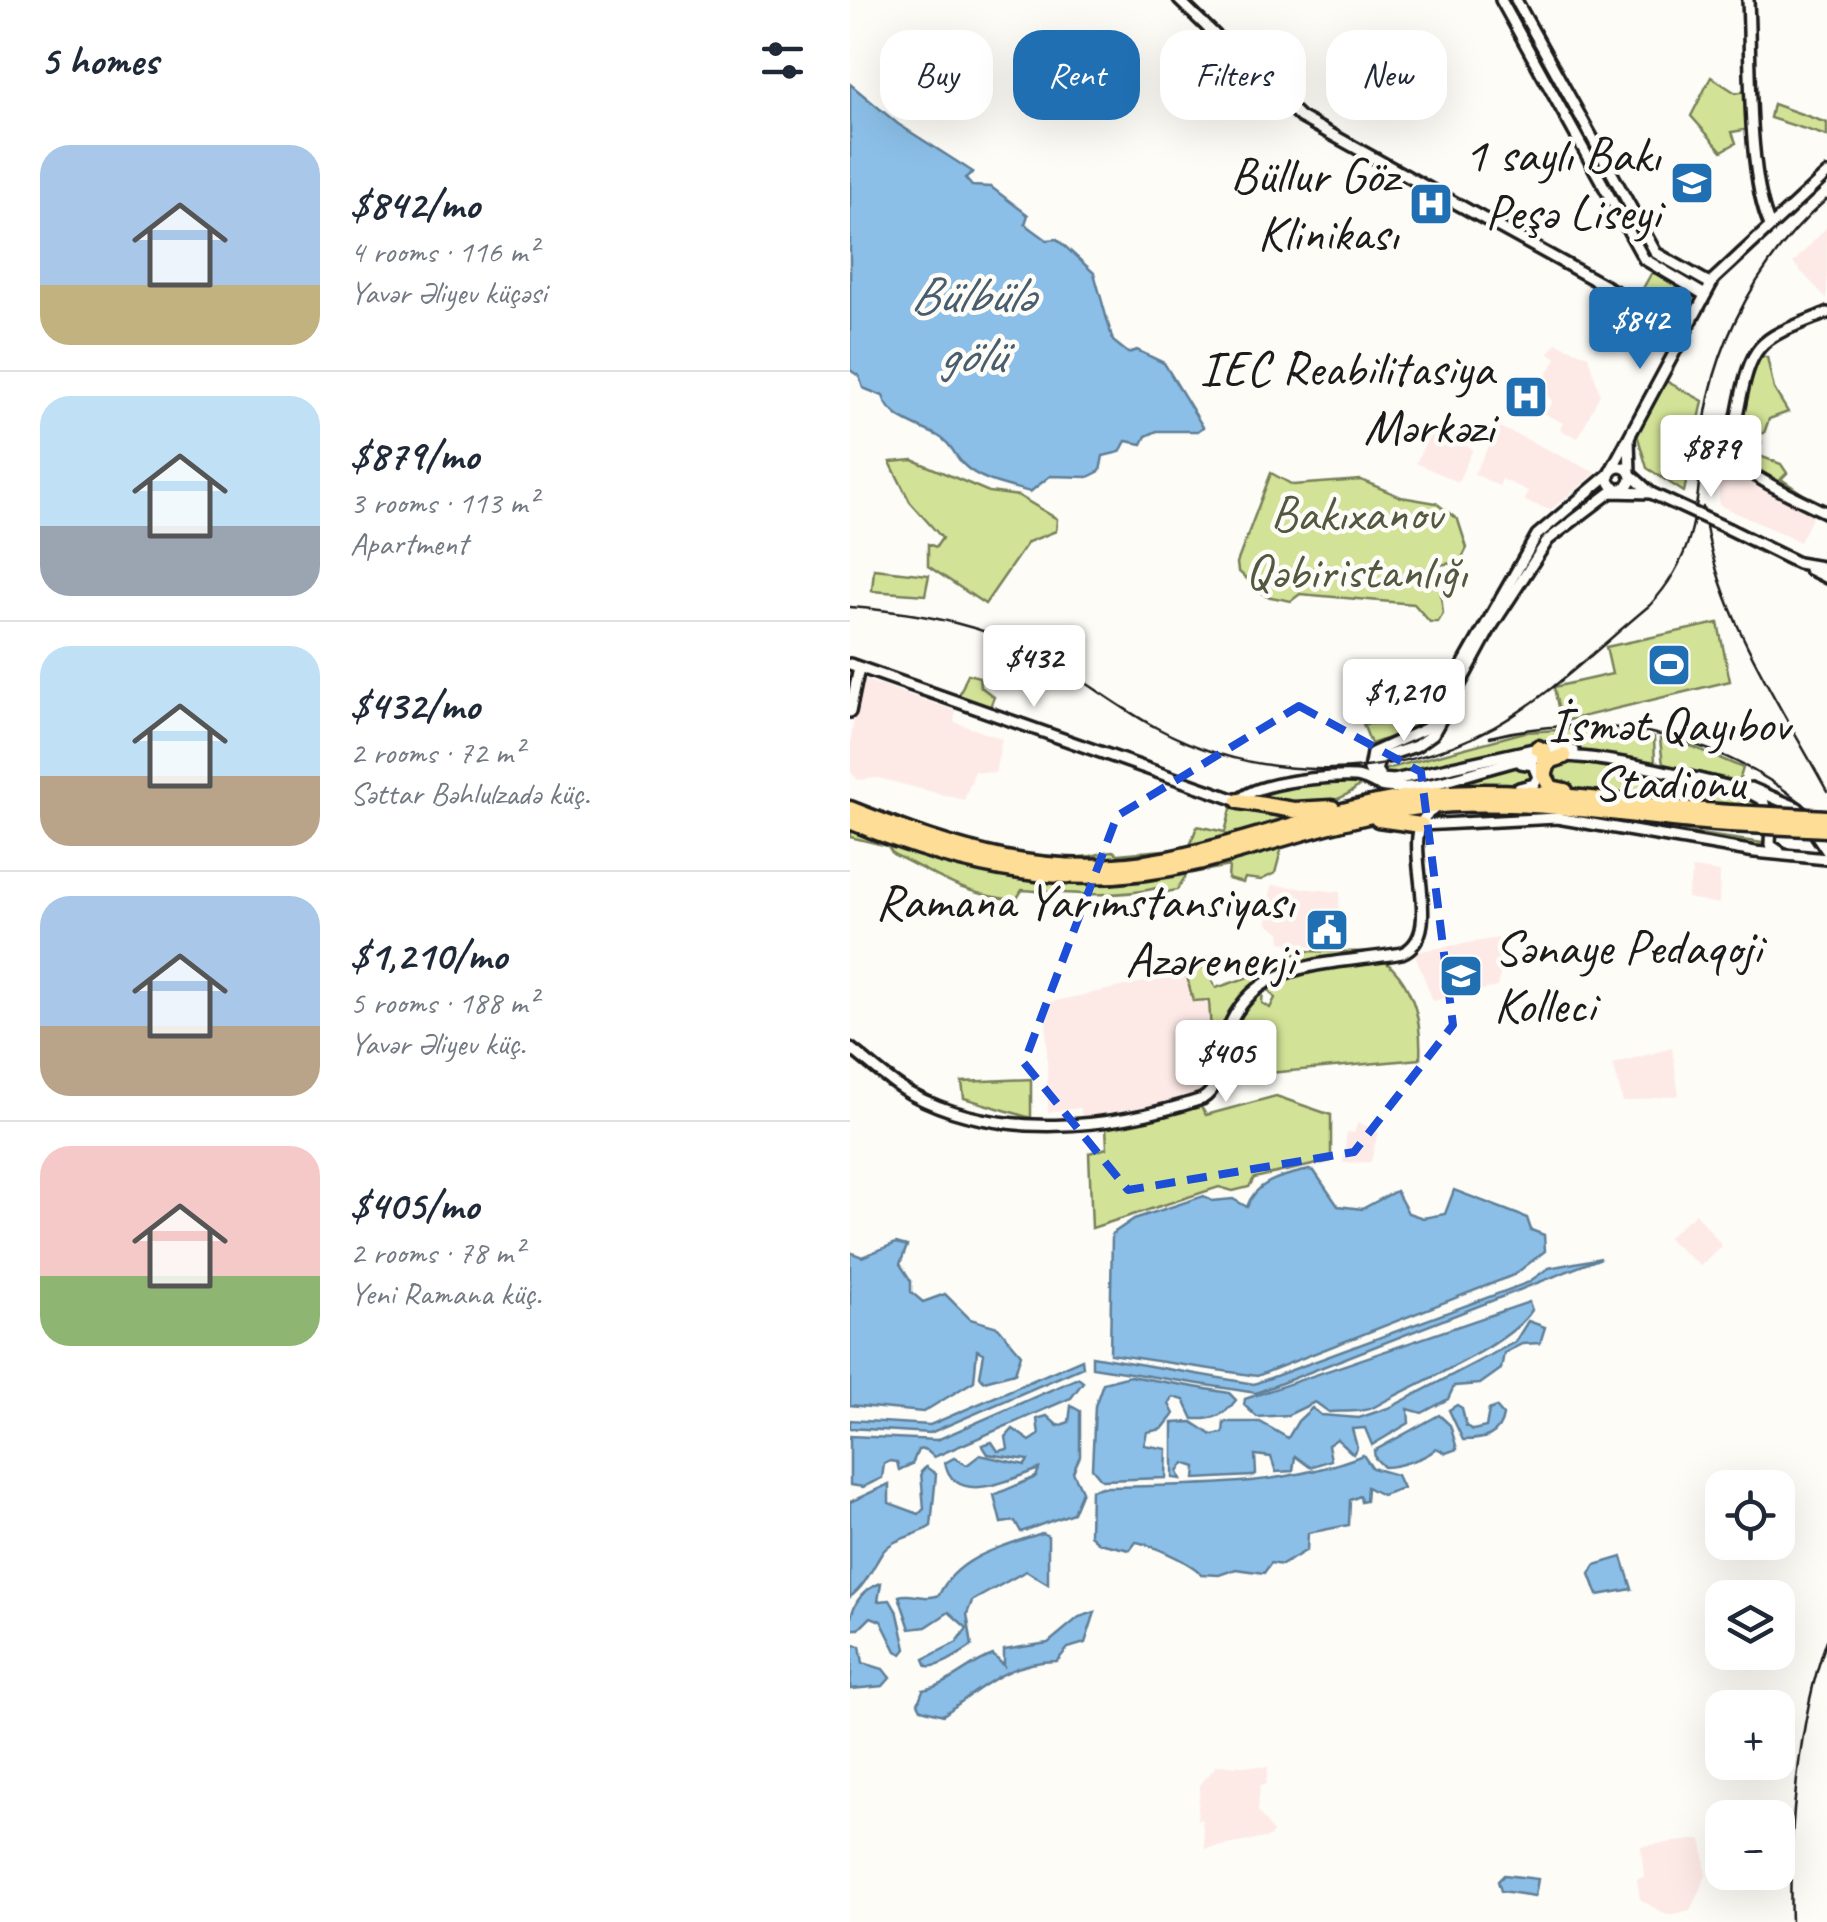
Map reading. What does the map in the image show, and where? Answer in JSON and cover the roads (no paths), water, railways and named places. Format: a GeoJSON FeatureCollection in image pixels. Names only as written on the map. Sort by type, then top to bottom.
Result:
{"type":"FeatureCollection","features":[{"type":"Feature","properties":{"kind":"highway"},"geometry":{"type":"LineString","coordinates":[[1564,756],[1540,761],[1546,783],[1554,789],[1730,818],[1827,829]]}},
{"type":"Feature","properties":{"kind":"highway"},"geometry":{"type":"LineString","coordinates":[[1234,800],[1294,810],[1467,797],[1639,804]]}},
{"type":"Feature","properties":{"kind":"highway"},"geometry":{"type":"LineString","coordinates":[[850,821],[968,864],[1078,878],[1172,868],[1385,812],[1467,797],[1730,818],[1827,818]]}},
{"type":"Feature","properties":{"kind":"highway"},"geometry":{"type":"LineString","coordinates":[[850,808],[948,847],[994,859],[1102,867],[1170,858],[1382,802]]}},
{"type":"Feature","properties":{"kind":"highway"},"geometry":{"type":"LineString","coordinates":[[1309,832],[1374,820],[1404,824],[1420,832]]}},
{"type":"Feature","properties":{"kind":"main road"},"geometry":{"type":"LineString","coordinates":[[1179,0],[1294,113],[1685,330]]}},
{"type":"Feature","properties":{"kind":"main road"},"geometry":{"type":"LineString","coordinates":[[1501,0],[1646,262],[1701,294]]}},
{"type":"Feature","properties":{"kind":"main road"},"geometry":{"type":"LineString","coordinates":[[1516,0],[1656,253],[1711,284]]}},
{"type":"Feature","properties":{"kind":"main road"},"geometry":{"type":"LineString","coordinates":[[1748,0],[1751,94],[1770,225]]}},
{"type":"Feature","properties":{"kind":"main road"},"geometry":{"type":"LineString","coordinates":[[1582,146],[1594,140]]}},
{"type":"Feature","properties":{"kind":"main road"},"geometry":{"type":"LineString","coordinates":[[1588,501],[1609,474],[1701,294],[1827,174]]}},
{"type":"Feature","properties":{"kind":"main road"},"geometry":{"type":"LineString","coordinates":[[1607,190],[1618,184]]}},
{"type":"Feature","properties":{"kind":"main road"},"geometry":{"type":"LineString","coordinates":[[1827,313],[1772,335],[1756,348],[1744,382],[1732,448],[1740,464],[1827,513]]}},
{"type":"Feature","properties":{"kind":"main road"},"geometry":{"type":"LineString","coordinates":[[1234,800],[1256,784],[1361,773],[1379,753],[1400,747],[1427,728],[1537,535],[1588,501],[1629,484],[1627,448],[1632,426]]}},
{"type":"Feature","properties":{"kind":"main road"},"geometry":{"type":"LineString","coordinates":[[1609,474],[1619,467],[1651,492],[1827,578]]}},
{"type":"Feature","properties":{"kind":"main road"},"geometry":{"type":"LineString","coordinates":[[1609,474],[1610,485],[1620,490],[1651,492]]}},
{"type":"Feature","properties":{"kind":"main road"},"geometry":{"type":"LineString","coordinates":[[1798,563],[1827,568]]}},
{"type":"Feature","properties":{"kind":"main road"},"geometry":{"type":"LineString","coordinates":[[850,712],[854,666],[1234,800],[1264,787],[1358,778],[1377,785],[1540,761]]}},
{"type":"Feature","properties":{"kind":"main road"},"geometry":{"type":"LineString","coordinates":[[1379,753],[1376,770],[1382,779],[1429,779],[1540,761],[1755,790],[1789,802],[1804,814],[1827,857]]}},
{"type":"Feature","properties":{"kind":"main road"},"geometry":{"type":"LineString","coordinates":[[1564,756],[1751,793],[1765,802],[1770,814],[1766,853]]}},
{"type":"Feature","properties":{"kind":"main road"},"geometry":{"type":"LineString","coordinates":[[850,1048],[924,1100],[1027,1127],[1085,1123],[1198,1101],[1215,1086],[1234,1018],[1264,983],[1299,968],[1402,954],[1415,946],[1422,926],[1420,832],[1426,813],[1467,797],[1531,786],[1540,761]]}},
{"type":"Feature","properties":{"kind":"main road"},"geometry":{"type":"LineString","coordinates":[[1368,765],[1377,785]]}},
{"type":"Feature","properties":{"kind":"main road"},"geometry":{"type":"LineString","coordinates":[[1755,790],[1768,798],[1773,849],[1827,857]]}},
{"type":"Feature","properties":{"kind":"main road"},"geometry":{"type":"LineString","coordinates":[[1436,808],[1430,818],[1556,818],[1766,853],[1827,857]]}},
{"type":"Feature","properties":{"kind":"main road"},"geometry":{"type":"LineString","coordinates":[[1770,814],[1804,814]]}},
{"type":"Feature","properties":{"kind":"main road"},"geometry":{"type":"LineString","coordinates":[[1420,832],[1451,821]]}},
{"type":"Feature","properties":{"kind":"water","name":"Bülbülə gölü"},"geometry":{"type":"Polygon","coordinates":[[[850,84],[880,109],[880,120],[893,120],[973,172],[965,178],[972,186],[991,187],[1028,215],[1025,224],[1047,240],[1057,239],[1094,273],[1113,341],[1128,353],[1137,350],[1164,363],[1203,427],[1198,431],[1157,431],[1146,436],[1142,444],[1126,441],[1120,452],[1103,456],[1100,471],[1088,477],[1050,476],[1030,492],[971,471],[942,439],[899,417],[883,396],[863,388],[859,376],[850,370],[850,84]]]}},
{"type":"Feature","properties":{"kind":"water"},"geometry":{"type":"Polygon","coordinates":[[[1314,1171],[1338,1206],[1362,1209],[1396,1191],[1408,1213],[1423,1218],[1445,1214],[1454,1190],[1527,1218],[1531,1230],[1544,1235],[1545,1251],[1514,1275],[1257,1376],[1110,1354],[1112,1234],[1134,1219],[1204,1196],[1212,1201],[1233,1199],[1247,1207],[1264,1185],[1314,1171]]]}},
{"type":"Feature","properties":{"kind":"water"},"geometry":{"type":"Polygon","coordinates":[[[896,1243],[907,1246],[900,1264],[911,1281],[911,1292],[923,1302],[945,1294],[970,1319],[998,1327],[1021,1354],[1015,1373],[984,1381],[980,1376],[984,1354],[977,1350],[974,1381],[923,1412],[850,1405],[850,1252],[862,1257],[896,1243]]]}},
{"type":"Feature","properties":{"kind":"water"},"geometry":{"type":"Polygon","coordinates":[[[1601,1258],[1256,1393],[1092,1367],[1092,1356],[1254,1384],[1527,1283],[1549,1268],[1601,1258]]]}},
{"type":"Feature","properties":{"kind":"water"},"geometry":{"type":"Polygon","coordinates":[[[1529,1302],[1532,1310],[1503,1338],[1371,1408],[1329,1412],[1315,1402],[1288,1415],[1257,1417],[1244,1405],[1245,1399],[1529,1302]]]}},
{"type":"Feature","properties":{"kind":"water"},"geometry":{"type":"Polygon","coordinates":[[[1528,1321],[1545,1327],[1540,1343],[1522,1344],[1504,1353],[1501,1369],[1480,1384],[1454,1386],[1448,1399],[1422,1413],[1408,1409],[1409,1423],[1372,1445],[1365,1428],[1352,1429],[1357,1447],[1353,1454],[1337,1439],[1328,1445],[1331,1460],[1310,1467],[1295,1456],[1293,1471],[1276,1472],[1271,1457],[1255,1455],[1256,1474],[1252,1476],[1195,1479],[1196,1467],[1184,1463],[1178,1472],[1181,1479],[1173,1478],[1173,1423],[1192,1422],[1212,1435],[1223,1433],[1224,1422],[1260,1422],[1288,1438],[1312,1408],[1321,1415],[1359,1418],[1391,1407],[1515,1342],[1528,1321]]]}},
{"type":"Feature","properties":{"kind":"water"},"geometry":{"type":"Polygon","coordinates":[[[1082,1359],[1083,1367],[930,1433],[850,1428],[850,1420],[930,1425],[1082,1359]]]}},
{"type":"Feature","properties":{"kind":"water"},"geometry":{"type":"Polygon","coordinates":[[[1130,1376],[1229,1393],[1236,1400],[1218,1416],[1193,1419],[1184,1400],[1173,1397],[1169,1404],[1174,1414],[1162,1429],[1147,1432],[1144,1445],[1167,1449],[1166,1478],[1102,1480],[1092,1468],[1095,1406],[1103,1383],[1130,1376]]]}},
{"type":"Feature","properties":{"kind":"water"},"geometry":{"type":"Polygon","coordinates":[[[1078,1378],[1083,1382],[1071,1398],[934,1457],[925,1449],[918,1450],[912,1464],[899,1470],[897,1462],[890,1461],[884,1464],[882,1478],[863,1487],[850,1485],[850,1436],[937,1440],[1078,1378]]]}},
{"type":"Feature","properties":{"kind":"water"},"geometry":{"type":"Polygon","coordinates":[[[1457,1405],[1462,1408],[1466,1426],[1473,1430],[1486,1427],[1489,1410],[1496,1407],[1503,1415],[1501,1422],[1489,1436],[1463,1440],[1449,1410],[1457,1405]]]}},
{"type":"Feature","properties":{"kind":"water"},"geometry":{"type":"Polygon","coordinates":[[[1071,1406],[1080,1411],[1080,1456],[1073,1472],[1082,1491],[1073,1513],[1021,1532],[1015,1521],[1001,1523],[994,1495],[1036,1477],[1039,1469],[986,1486],[960,1484],[951,1477],[945,1463],[954,1458],[967,1465],[980,1455],[1025,1465],[1028,1460],[988,1454],[982,1445],[992,1442],[998,1451],[1008,1449],[1006,1437],[1013,1429],[1030,1441],[1039,1435],[1037,1419],[1047,1416],[1058,1426],[1069,1422],[1071,1406]]]}},
{"type":"Feature","properties":{"kind":"water"},"geometry":{"type":"Polygon","coordinates":[[[1439,1415],[1450,1425],[1457,1449],[1446,1453],[1436,1448],[1421,1458],[1390,1467],[1384,1467],[1375,1458],[1374,1451],[1439,1415]]]}},
{"type":"Feature","properties":{"kind":"water"},"geometry":{"type":"Polygon","coordinates":[[[1363,1455],[1372,1468],[1397,1475],[1403,1488],[1382,1495],[1367,1487],[1366,1501],[1361,1502],[1360,1496],[1350,1500],[1349,1525],[1308,1533],[1307,1550],[1282,1565],[1271,1563],[1264,1573],[1236,1569],[1219,1575],[1201,1574],[1151,1546],[1136,1542],[1130,1550],[1099,1543],[1090,1535],[1091,1490],[1267,1479],[1332,1466],[1363,1455]]]}},
{"type":"Feature","properties":{"kind":"water"},"geometry":{"type":"Polygon","coordinates":[[[926,1467],[936,1474],[931,1526],[887,1548],[850,1597],[850,1502],[889,1484],[889,1503],[919,1514],[924,1509],[921,1472],[926,1467]]]}},
{"type":"Feature","properties":{"kind":"water"},"geometry":{"type":"Polygon","coordinates":[[[1042,1533],[1048,1536],[1048,1584],[1026,1571],[972,1601],[967,1614],[972,1646],[944,1662],[927,1666],[924,1659],[957,1642],[967,1628],[949,1612],[926,1627],[910,1629],[899,1596],[939,1595],[969,1562],[1042,1533]]]}},
{"type":"Feature","properties":{"kind":"water"},"geometry":{"type":"Polygon","coordinates":[[[1622,1557],[1632,1589],[1598,1595],[1590,1574],[1595,1565],[1622,1557]]]}},
{"type":"Feature","properties":{"kind":"water"},"geometry":{"type":"Polygon","coordinates":[[[881,1583],[878,1601],[890,1600],[898,1614],[906,1649],[902,1654],[896,1651],[881,1621],[871,1617],[859,1629],[850,1629],[858,1601],[867,1590],[881,1583]]]}},
{"type":"Feature","properties":{"kind":"water"},"geometry":{"type":"Polygon","coordinates":[[[1095,1612],[1085,1643],[1068,1648],[1057,1661],[1010,1671],[943,1715],[921,1709],[918,1703],[923,1690],[942,1684],[993,1655],[1004,1666],[1004,1650],[1048,1643],[1079,1617],[1095,1612]]]}},
{"type":"Feature","properties":{"kind":"water"},"geometry":{"type":"Polygon","coordinates":[[[853,1645],[860,1646],[863,1663],[883,1669],[890,1678],[883,1686],[850,1689],[853,1645]]]}},
{"type":"Feature","properties":{"kind":"water"},"geometry":{"type":"Polygon","coordinates":[[[1504,1875],[1538,1879],[1535,1896],[1501,1891],[1498,1881],[1504,1875]]]}},
{"type":"Feature","properties":{"kind":"railway"},"geometry":{"type":"LineString","coordinates":[[1702,472],[1703,433],[1710,395],[1735,322],[1775,255],[1827,199]]}},
{"type":"Feature","properties":{"kind":"railway"},"geometry":{"type":"LineString","coordinates":[[850,607],[930,617],[1005,639],[1054,663],[1157,728],[1238,759],[1281,767],[1325,769],[1412,759],[1454,745],[1515,715],[1650,605],[1675,572],[1689,538],[1701,460]]}},
{"type":"Feature","properties":{"kind":"railway"},"geometry":{"type":"LineString","coordinates":[[1703,507],[1710,545],[1735,618],[1769,689],[1827,791]]}},
{"type":"Feature","properties":{"kind":"railway"},"geometry":{"type":"LineString","coordinates":[[1490,737],[1581,726],[1670,737],[1753,770],[1827,825]]}},
{"type":"Feature","properties":{"kind":"railway"},"geometry":{"type":"LineString","coordinates":[[1791,1922],[1797,1779],[1809,1705],[1827,1640]]}},
{"type":"Feature","properties":{"kind":"place","name":"1 saylı Bakı Peşə Liseyi"},"geometry":{"type":"Point","coordinates":[1692,183]}},
{"type":"Feature","properties":{"kind":"place","name":"Büllur Göz Klinikası"},"geometry":{"type":"Point","coordinates":[1431,204]}},
{"type":"Feature","properties":{"kind":"place","name":"IEC Reabilitasiya Mərkəzi"},"geometry":{"type":"Point","coordinates":[1526,397]}},
{"type":"Feature","properties":{"kind":"place","name":"İsmət Qayıbov Stadionu"},"geometry":{"type":"Point","coordinates":[1669,665]}},
{"type":"Feature","properties":{"kind":"place","name":"Ramana Yarımstansiyası Azərenerji"},"geometry":{"type":"Point","coordinates":[1327,930]}},
{"type":"Feature","properties":{"kind":"place","name":"Sənaye Pedaqoji Kolleci"},"geometry":{"type":"Point","coordinates":[1461,976]}},
{"type":"Feature","properties":{"kind":"park label","name":"Bakıxanov Qəbiristanlığı"},"geometry":{"type":"Point","coordinates":[1356,542]}}]}
